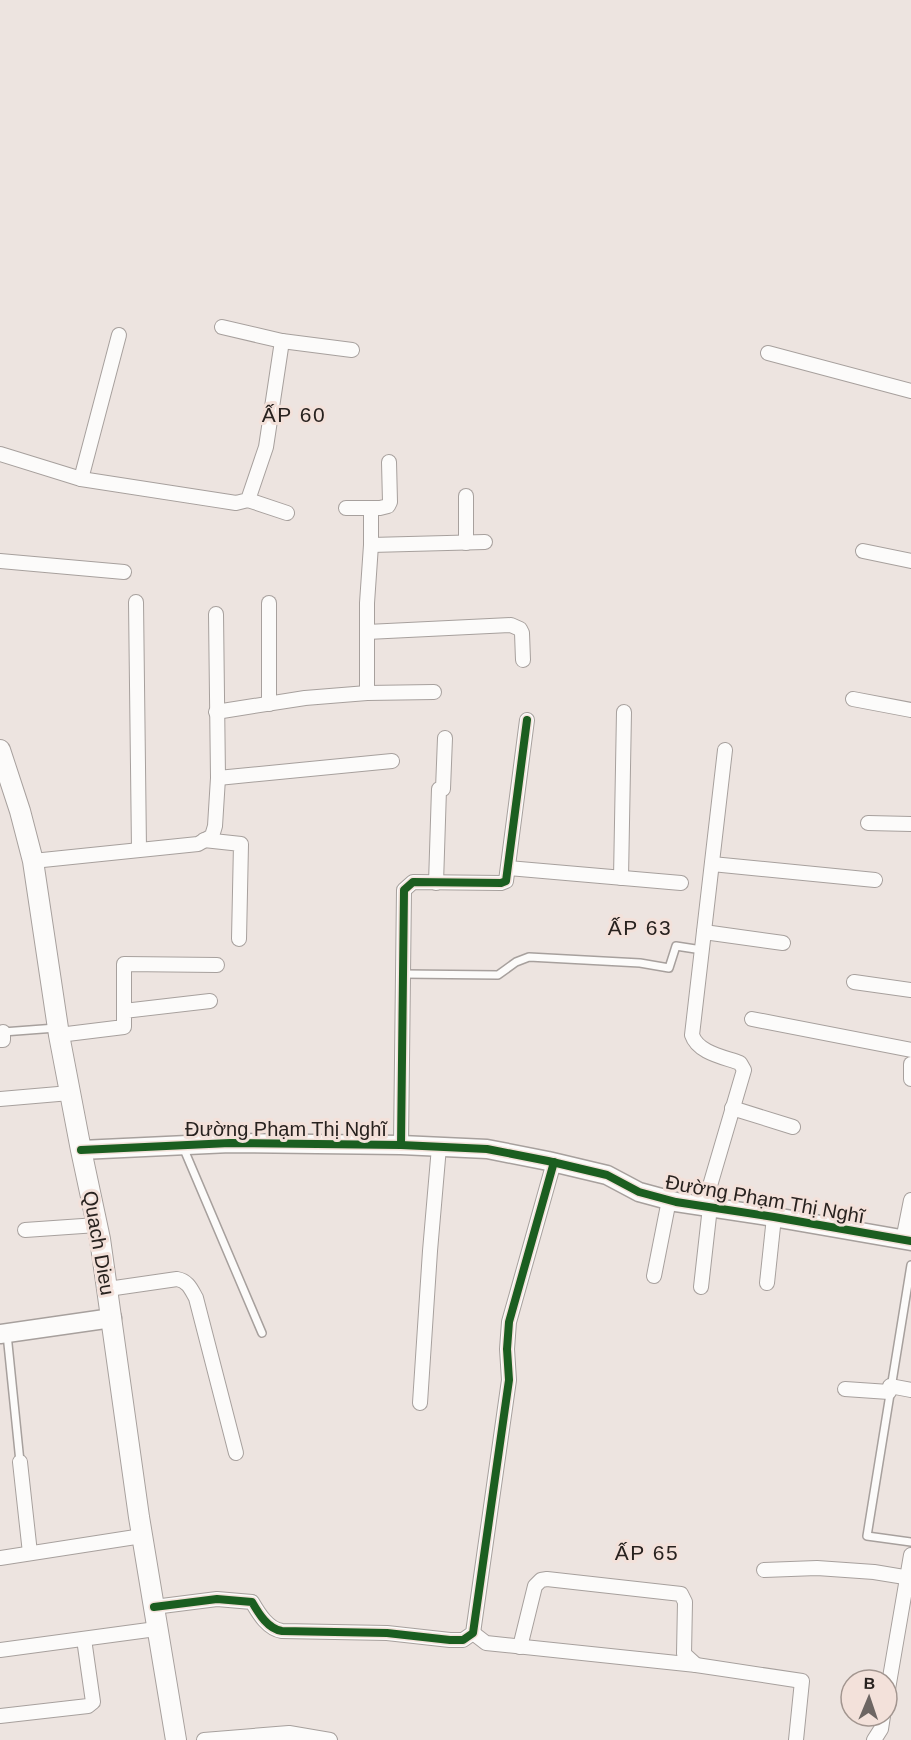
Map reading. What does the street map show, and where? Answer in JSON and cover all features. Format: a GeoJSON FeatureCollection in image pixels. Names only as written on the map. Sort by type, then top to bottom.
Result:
{"type":"FeatureCollection","features":[{"type":"Feature","properties":{"kind":"main road","name":"Quach Dieu"},"geometry":{"type":"LineString","coordinates":[[0,750],[33,861],[59,1031],[108,1289],[124,1421],[156,1629],[176,1740]]}},
{"type":"Feature","properties":{"kind":"street"},"geometry":{"type":"LineString","coordinates":[[222,327],[282,341],[352,350]]}},
{"type":"Feature","properties":{"kind":"street"},"geometry":{"type":"LineString","coordinates":[[81,479],[119,335]]}},
{"type":"Feature","properties":{"kind":"street"},"geometry":{"type":"LineString","coordinates":[[248,500],[266,447],[282,341]]}},
{"type":"Feature","properties":{"kind":"street"},"geometry":{"type":"LineString","coordinates":[[768,353],[911,391]]}},
{"type":"Feature","properties":{"kind":"street"},"geometry":{"type":"LineString","coordinates":[[0,454],[81,479],[236,503],[248,500],[288,513]]}},
{"type":"Feature","properties":{"kind":"street"},"geometry":{"type":"LineString","coordinates":[[346,508],[385,507],[390,504],[389,462]]}},
{"type":"Feature","properties":{"kind":"street"},"geometry":{"type":"LineString","coordinates":[[466,496],[466,543]]}},
{"type":"Feature","properties":{"kind":"street"},"geometry":{"type":"LineString","coordinates":[[367,693],[367,603],[371,508]]}},
{"type":"Feature","properties":{"kind":"street"},"geometry":{"type":"LineString","coordinates":[[371,545],[485,542]]}},
{"type":"Feature","properties":{"kind":"street"},"geometry":{"type":"LineString","coordinates":[[863,551],[911,561]]}},
{"type":"Feature","properties":{"kind":"street"},"geometry":{"type":"LineString","coordinates":[[0,561],[124,572]]}},
{"type":"Feature","properties":{"kind":"street"},"geometry":{"type":"LineString","coordinates":[[136,602],[139,849]]}},
{"type":"Feature","properties":{"kind":"street"},"geometry":{"type":"LineString","coordinates":[[269,603],[269,704]]}},
{"type":"Feature","properties":{"kind":"street"},"geometry":{"type":"LineString","coordinates":[[33,861],[198,844],[212,836],[215,826],[218,778],[216,614]]}},
{"type":"Feature","properties":{"kind":"street"},"geometry":{"type":"LineString","coordinates":[[367,632],[511,626],[520,629],[522,633],[523,660]]}},
{"type":"Feature","properties":{"kind":"street"},"geometry":{"type":"LineString","coordinates":[[216,712],[305,698],[367,693],[434,692]]}},
{"type":"Feature","properties":{"kind":"street"},"geometry":{"type":"LineString","coordinates":[[853,699],[911,710]]}},
{"type":"Feature","properties":{"kind":"street"},"geometry":{"type":"LineString","coordinates":[[621,878],[624,712]]}},
{"type":"Feature","properties":{"kind":"street"},"geometry":{"type":"LineString","coordinates":[[401,1145],[404,890],[413,882],[502,882],[507,879],[527,720]]}},
{"type":"Feature","properties":{"kind":"street"},"geometry":{"type":"LineString","coordinates":[[436,883],[439,789],[443,789],[446,738]]}},
{"type":"Feature","properties":{"kind":"street"},"geometry":{"type":"LineString","coordinates":[[701,1287],[707,1207],[744,1070],[740,1063],[704,1049],[695,1043],[692,1035],[725,750]]}},
{"type":"Feature","properties":{"kind":"street"},"geometry":{"type":"LineString","coordinates":[[218,778],[392,760]]}},
{"type":"Feature","properties":{"kind":"street"},"geometry":{"type":"LineString","coordinates":[[868,823],[911,824]]}},
{"type":"Feature","properties":{"kind":"street"},"geometry":{"type":"LineString","coordinates":[[204,840],[241,844],[238,939]]}},
{"type":"Feature","properties":{"kind":"street"},"geometry":{"type":"LineString","coordinates":[[712,864],[875,880]]}},
{"type":"Feature","properties":{"kind":"street"},"geometry":{"type":"LineString","coordinates":[[508,868],[681,883]]}},
{"type":"Feature","properties":{"kind":"street"},"geometry":{"type":"LineString","coordinates":[[704,932],[783,943]]}},
{"type":"Feature","properties":{"kind":"street"},"geometry":{"type":"LineString","coordinates":[[59,1031],[124,1027],[124,964],[217,965]]}},
{"type":"Feature","properties":{"kind":"street"},"geometry":{"type":"LineString","coordinates":[[854,982],[911,990]]}},
{"type":"Feature","properties":{"kind":"street"},"geometry":{"type":"LineString","coordinates":[[124,1011],[210,1001]]}},
{"type":"Feature","properties":{"kind":"street"},"geometry":{"type":"LineString","coordinates":[[752,1019],[911,1050]]}},
{"type":"Feature","properties":{"kind":"street"},"geometry":{"type":"LineString","coordinates":[[911,1064],[911,1079]]}},
{"type":"Feature","properties":{"kind":"street"},"geometry":{"type":"LineString","coordinates":[[0,1099],[70,1093]]}},
{"type":"Feature","properties":{"kind":"street"},"geometry":{"type":"LineString","coordinates":[[732,1108],[793,1127]]}},
{"type":"Feature","properties":{"kind":"street","name":"Đường Phạm Thị Nghĩ"},"geometry":{"type":"LineString","coordinates":[[81,1150],[230,1143],[401,1145],[487,1149],[554,1162],[607,1176],[639,1192],[669,1200],[907,1240]]}},
{"type":"Feature","properties":{"kind":"street"},"geometry":{"type":"LineString","coordinates":[[420,1403],[439,1147]]}},
{"type":"Feature","properties":{"kind":"street"},"geometry":{"type":"LineString","coordinates":[[154,1607],[217,1599],[252,1602],[274,1630],[282,1632],[387,1633],[450,1640],[463,1640],[472,1633],[508,1380],[509,1322],[554,1162]]}},
{"type":"Feature","properties":{"kind":"street"},"geometry":{"type":"LineString","coordinates":[[654,1276],[669,1200]]}},
{"type":"Feature","properties":{"kind":"street"},"geometry":{"type":"LineString","coordinates":[[907,1240],[911,1200]]}},
{"type":"Feature","properties":{"kind":"street"},"geometry":{"type":"LineString","coordinates":[[767,1283],[774,1217]]}},
{"type":"Feature","properties":{"kind":"street"},"geometry":{"type":"LineString","coordinates":[[25,1230],[97,1225]]}},
{"type":"Feature","properties":{"kind":"street"},"geometry":{"type":"LineString","coordinates":[[108,1289],[177,1279],[189,1285],[196,1298],[236,1453]]}},
{"type":"Feature","properties":{"kind":"street"},"geometry":{"type":"LineString","coordinates":[[4,1334],[112,1318]]}},
{"type":"Feature","properties":{"kind":"street"},"geometry":{"type":"LineString","coordinates":[[845,1389],[911,1390]]}},
{"type":"Feature","properties":{"kind":"street"},"geometry":{"type":"LineString","coordinates":[[20,1462],[30,1553]]}},
{"type":"Feature","properties":{"kind":"street"},"geometry":{"type":"LineString","coordinates":[[0,1558],[142,1536]]}},
{"type":"Feature","properties":{"kind":"street"},"geometry":{"type":"LineString","coordinates":[[892,1668],[911,1555]]}},
{"type":"Feature","properties":{"kind":"street"},"geometry":{"type":"LineString","coordinates":[[764,1570],[817,1568],[909,1577]]}},
{"type":"Feature","properties":{"kind":"street"},"geometry":{"type":"LineString","coordinates":[[520,1647],[535,1586],[541,1580],[547,1579],[681,1594],[685,1602],[684,1654],[696,1665]]}},
{"type":"Feature","properties":{"kind":"street"},"geometry":{"type":"LineString","coordinates":[[0,1650],[156,1629]]}},
{"type":"Feature","properties":{"kind":"street"},"geometry":{"type":"LineString","coordinates":[[472,1633],[486,1643],[696,1665],[802,1681],[796,1740]]}},
{"type":"Feature","properties":{"kind":"street"},"geometry":{"type":"LineString","coordinates":[[0,1716],[88,1706],[93,1702],[84,1639]]}},
{"type":"Feature","properties":{"kind":"street"},"geometry":{"type":"LineString","coordinates":[[204,1740],[289,1733],[330,1740]]}},
{"type":"Feature","properties":{"kind":"lane"},"geometry":{"type":"LineString","coordinates":[[403,974],[498,975],[516,962],[529,957],[640,963],[669,968],[676,946],[702,950]]}},
{"type":"Feature","properties":{"kind":"lane"},"geometry":{"type":"LineString","coordinates":[[1,1036],[59,1031]]}},
{"type":"Feature","properties":{"kind":"lane"},"geometry":{"type":"LineString","coordinates":[[182,1145],[262,1333]]}},
{"type":"Feature","properties":{"kind":"lane"},"geometry":{"type":"LineString","coordinates":[[911,1264],[867,1536],[911,1542]]}},
{"type":"Feature","properties":{"kind":"lane"},"geometry":{"type":"LineString","coordinates":[[4,1334],[20,1462]]}},
{"type":"Feature","properties":{"kind":"cycle path"},"geometry":{"type":"LineString","coordinates":[[401,1145],[404,890],[413,882],[501,883],[506,881],[527,720]]}},
{"type":"Feature","properties":{"kind":"cycle path"},"geometry":{"type":"LineString","coordinates":[[81,1150],[230,1143],[401,1145],[487,1149],[607,1175],[639,1192],[676,1202],[911,1241]]}},
{"type":"Feature","properties":{"kind":"cycle path"},"geometry":{"type":"LineString","coordinates":[[154,1607],[217,1599],[252,1602],[268,1624],[282,1631],[387,1633],[450,1640],[463,1640],[473,1633],[509,1380],[507,1349],[509,1322],[554,1162]]}},
{"type":"Feature","properties":{"kind":"district","name":"ẤP 60"},"geometry":{"type":"Point","coordinates":[294,415]}},
{"type":"Feature","properties":{"kind":"district","name":"ẤP 63"},"geometry":{"type":"Point","coordinates":[640,928]}},
{"type":"Feature","properties":{"kind":"district","name":"ẤP 65"},"geometry":{"type":"Point","coordinates":[647,1553]}}]}
